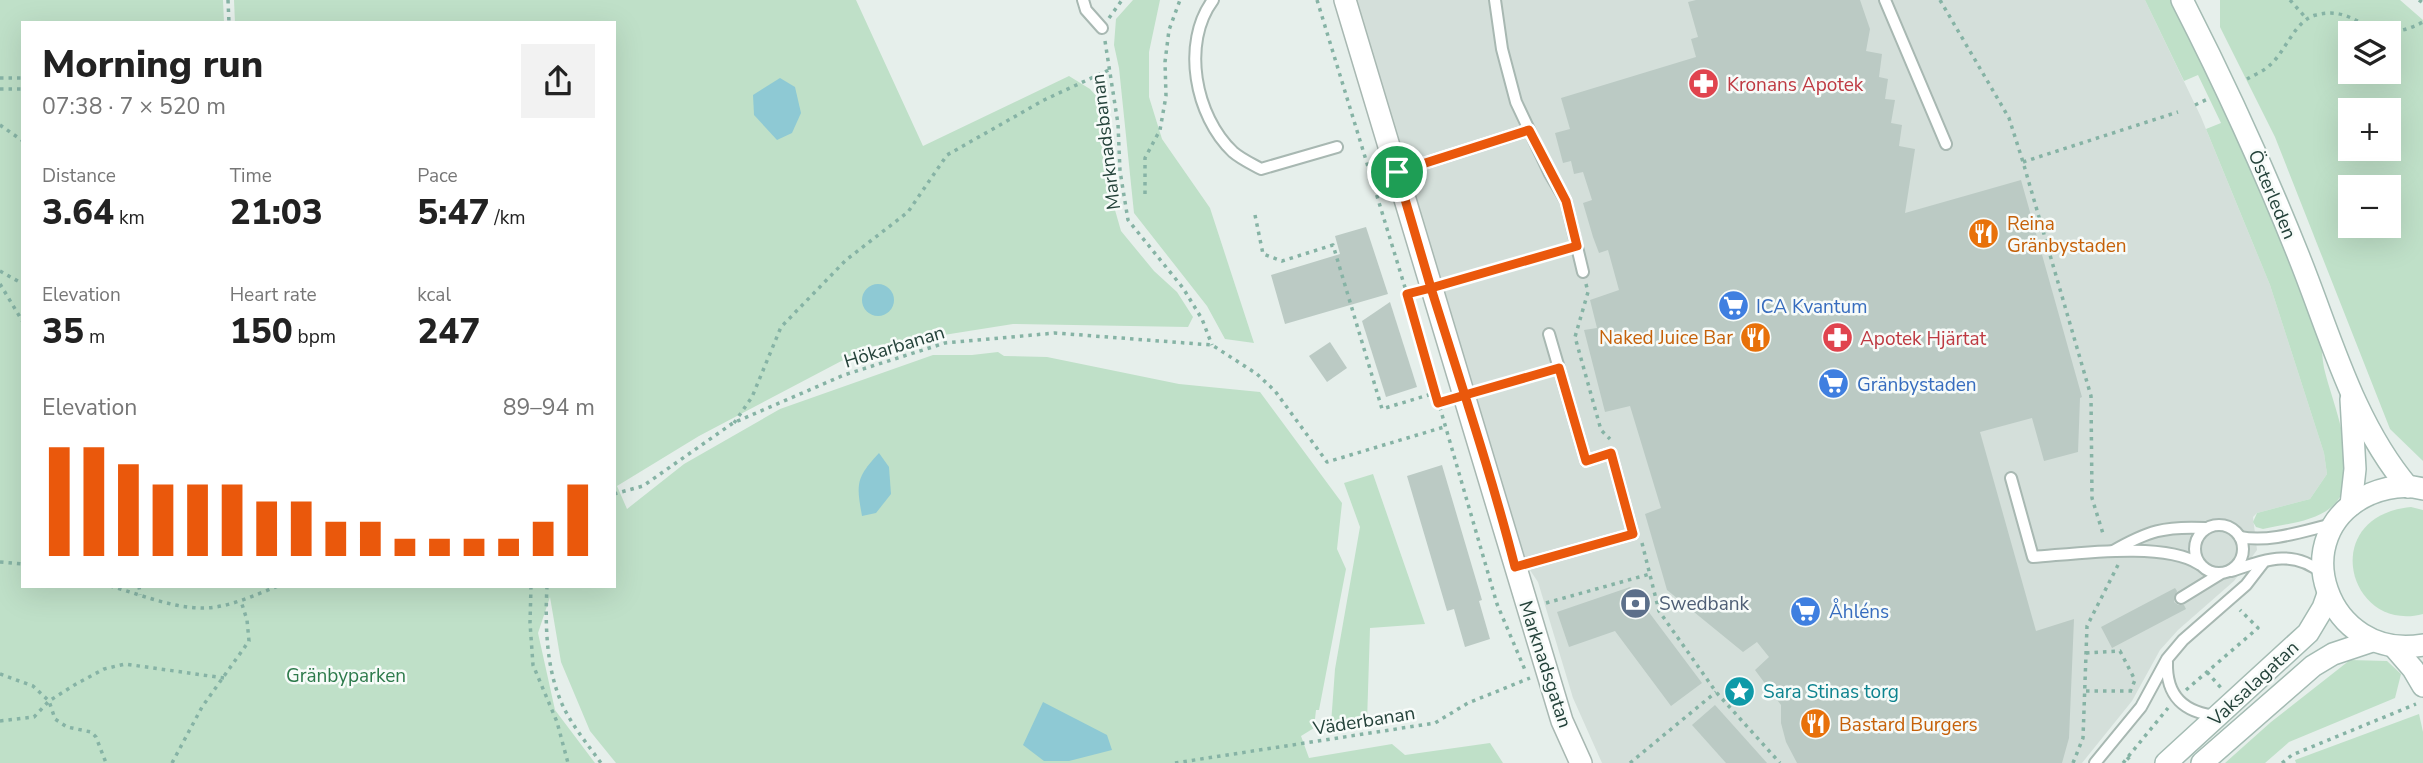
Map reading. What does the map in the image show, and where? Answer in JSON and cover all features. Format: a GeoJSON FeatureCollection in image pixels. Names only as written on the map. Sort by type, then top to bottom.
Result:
{"type":"FeatureCollection","features":[{"type":"Feature","properties":{"kind":"main road","name":"Marknadsgatan"},"geometry":{"type":"LineString","coordinates":[[1345,0],[1515,567],[1538,675],[1581,763]]}},
{"type":"Feature","properties":{"kind":"main road","name":"Österleden"},"geometry":{"type":"LineString","coordinates":[[2182,0],[2265,173],[2351,393],[2388,461],[2415,488]]}},
{"type":"Feature","properties":{"kind":"main road","name":"Österleden"},"geometry":{"type":"LineString","coordinates":[[2351,393],[2355,469],[2351,505]]}},
{"type":"Feature","properties":{"kind":"main road"},"geometry":{"type":"LineString","coordinates":[[2336,523],[2351,505],[2378,491],[2415,488]]}},
{"type":"Feature","properties":{"kind":"main road","name":"Vaksalagatan"},"geometry":{"type":"LineString","coordinates":[[2166,763],[2308,632],[2323,608],[2326,542],[2336,523]]}},
{"type":"Feature","properties":{"kind":"main road"},"geometry":{"type":"LineString","coordinates":[[2325,584],[2345,622],[2372,641],[2394,647],[2423,645]]}},
{"type":"Feature","properties":{"kind":"main road","name":"Vaksalagatan"},"geometry":{"type":"LineString","coordinates":[[2202,763],[2313,666],[2333,654],[2372,641]]}},
{"type":"Feature","properties":{"kind":"main road"},"geometry":{"type":"LineString","coordinates":[[2394,647],[2413,668],[2419,695]]}},
{"type":"Feature","properties":{"kind":"lane"},"geometry":{"type":"LineString","coordinates":[[1083,0],[1086,10],[1102,28]]}},
{"type":"Feature","properties":{"kind":"lane"},"geometry":{"type":"LineString","coordinates":[[1213,0],[1206,9],[1199,32],[1196,57],[1199,91],[1210,121],[1233,152],[1261,169],[1338,147]]}},
{"type":"Feature","properties":{"kind":"lane"},"geometry":{"type":"LineString","coordinates":[[1495,0],[1502,50],[1516,102],[1566,201],[1583,272]]}},
{"type":"Feature","properties":{"kind":"lane"},"geometry":{"type":"LineString","coordinates":[[1885,0],[1946,144]]}},
{"type":"Feature","properties":{"kind":"lane"},"geometry":{"type":"LineString","coordinates":[[1397,172],[1529,130]]}},
{"type":"Feature","properties":{"kind":"lane"},"geometry":{"type":"LineString","coordinates":[[1515,567],[1633,534],[1611,453],[1586,461],[1549,334]]}},
{"type":"Feature","properties":{"kind":"lane"},"geometry":{"type":"LineString","coordinates":[[2011,478],[2033,557],[2174,554],[2189,557],[2202,567],[2225,572],[2291,557],[2308,563],[2325,584]]}},
{"type":"Feature","properties":{"kind":"lane"},"geometry":{"type":"LineString","coordinates":[[2114,557],[2145,533],[2179,527],[2205,528],[2220,524],[2228,526],[2240,537],[2254,539],[2336,523]]}},
{"type":"Feature","properties":{"kind":"lane"},"geometry":{"type":"LineString","coordinates":[[2205,528],[2195,541],[2194,549],[2202,567],[2202,577],[2181,598],[2236,567],[2243,552],[2240,537]]}},
{"type":"Feature","properties":{"kind":"lane"},"geometry":{"type":"LineString","coordinates":[[2095,763],[2141,707],[2167,659],[2183,640],[2246,586],[2263,563]]}},
{"type":"Feature","properties":{"kind":"lane"},"geometry":{"type":"LineString","coordinates":[[2167,659],[2166,677],[2177,699],[2204,714],[2220,716]]}},
{"type":"Feature","properties":{"kind":"path"},"geometry":{"type":"LineString","coordinates":[[228,0],[229,21]]}},
{"type":"Feature","properties":{"kind":"path"},"geometry":{"type":"LineString","coordinates":[[1102,28],[1122,0]]}},
{"type":"Feature","properties":{"kind":"path"},"geometry":{"type":"LineString","coordinates":[[1145,194],[1145,158],[1160,130],[1166,96],[1165,62],[1169,30],[1180,0]]}},
{"type":"Feature","properties":{"kind":"path"},"geometry":{"type":"LineString","coordinates":[[1317,0],[1502,618],[1538,675],[1533,690]]}},
{"type":"Feature","properties":{"kind":"path"},"geometry":{"type":"LineString","coordinates":[[1940,0],[2009,118],[2091,396],[2092,498],[2104,540],[2119,568],[2087,626],[2083,738],[2073,763]]}},
{"type":"Feature","properties":{"kind":"path"},"geometry":{"type":"LineString","coordinates":[[2290,0],[2306,18]]}},
{"type":"Feature","properties":{"kind":"path"},"geometry":{"type":"LineString","coordinates":[[2247,79],[2269,66],[2306,18],[2331,12],[2343,14],[2379,32],[2394,32],[2423,24]]}},
{"type":"Feature","properties":{"kind":"path","name":"Marknadsbanan"},"geometry":{"type":"LineString","coordinates":[[1102,28],[1111,69],[1118,124],[1120,171],[1128,220],[1183,288],[1202,320],[1212,345]]}},
{"type":"Feature","properties":{"kind":"path"},"geometry":{"type":"LineString","coordinates":[[733,423],[752,397],[781,327],[846,260],[908,212],[947,155],[1044,100],[1111,69]]}},
{"type":"Feature","properties":{"kind":"path"},"geometry":{"type":"LineString","coordinates":[[0,78],[21,78]]}},
{"type":"Feature","properties":{"kind":"path"},"geometry":{"type":"LineString","coordinates":[[0,89],[21,89]]}},
{"type":"Feature","properties":{"kind":"path"},"geometry":{"type":"LineString","coordinates":[[2195,105],[2210,98]]}},
{"type":"Feature","properties":{"kind":"path"},"geometry":{"type":"LineString","coordinates":[[2023,162],[2178,112]]}},
{"type":"Feature","properties":{"kind":"path"},"geometry":{"type":"LineString","coordinates":[[0,125],[21,140]]}},
{"type":"Feature","properties":{"kind":"path"},"geometry":{"type":"LineString","coordinates":[[1255,215],[1263,254],[1282,261],[1333,245],[1382,409],[1435,393]]}},
{"type":"Feature","properties":{"kind":"path"},"geometry":{"type":"LineString","coordinates":[[1407,294],[1577,246]]}},
{"type":"Feature","properties":{"kind":"path"},"geometry":{"type":"LineString","coordinates":[[0,271],[21,283]]}},
{"type":"Feature","properties":{"kind":"path"},"geometry":{"type":"LineString","coordinates":[[1583,272],[1588,292],[1575,337],[1601,430],[1612,441]]}},
{"type":"Feature","properties":{"kind":"path"},"geometry":{"type":"LineString","coordinates":[[0,284],[21,319]]}},
{"type":"Feature","properties":{"kind":"path","name":"Hökarbanan"},"geometry":{"type":"LineString","coordinates":[[616,493],[643,486],[733,423],[844,375],[945,343],[1055,333],[1212,345]]}},
{"type":"Feature","properties":{"kind":"path"},"geometry":{"type":"LineString","coordinates":[[1212,345],[1257,374],[1275,391],[1327,462],[1444,427]]}},
{"type":"Feature","properties":{"kind":"path"},"geometry":{"type":"LineString","coordinates":[[1438,403],[1559,368]]}},
{"type":"Feature","properties":{"kind":"path"},"geometry":{"type":"LineString","coordinates":[[1641,541],[1659,611],[1716,692],[1780,763]]}},
{"type":"Feature","properties":{"kind":"path"},"geometry":{"type":"LineString","coordinates":[[0,562],[21,564]]}},
{"type":"Feature","properties":{"kind":"path"},"geometry":{"type":"LineString","coordinates":[[1545,604],[1650,574]]}},
{"type":"Feature","properties":{"kind":"path"},"geometry":{"type":"LineString","coordinates":[[117,588],[178,605],[203,608],[241,601],[273,588]]}},
{"type":"Feature","properties":{"kind":"path"},"geometry":{"type":"LineString","coordinates":[[139,588],[140,595]]}},
{"type":"Feature","properties":{"kind":"path"},"geometry":{"type":"LineString","coordinates":[[531,588],[533,665],[557,722],[568,763]]}},
{"type":"Feature","properties":{"kind":"path"},"geometry":{"type":"LineString","coordinates":[[547,588],[546,633],[551,667],[562,704],[601,763]]}},
{"type":"Feature","properties":{"kind":"path"},"geometry":{"type":"LineString","coordinates":[[173,763],[202,707],[249,641],[247,620],[241,601]]}},
{"type":"Feature","properties":{"kind":"path"},"geometry":{"type":"LineString","coordinates":[[2123,763],[2160,715],[2258,628],[2241,610]]}},
{"type":"Feature","properties":{"kind":"path"},"geometry":{"type":"LineString","coordinates":[[2086,691],[2128,690],[2135,680],[2120,650],[2087,653]]}},
{"type":"Feature","properties":{"kind":"path"},"geometry":{"type":"LineString","coordinates":[[0,721],[34,716],[49,701],[104,668],[125,664],[224,678]]}},
{"type":"Feature","properties":{"kind":"path"},"geometry":{"type":"LineString","coordinates":[[2207,672],[2222,689]]}},
{"type":"Feature","properties":{"kind":"path"},"geometry":{"type":"LineString","coordinates":[[0,674],[33,686],[49,701],[55,719],[67,727],[91,732],[96,737],[106,763]]}},
{"type":"Feature","properties":{"kind":"path","name":"Väderbanan"},"geometry":{"type":"LineString","coordinates":[[1175,763],[1435,723],[1468,703],[1538,675]]}},
{"type":"Feature","properties":{"kind":"path"},"geometry":{"type":"LineString","coordinates":[[1630,763],[1716,692]]}},
{"type":"Feature","properties":{"kind":"path"},"geometry":{"type":"LineString","coordinates":[[2282,763],[2292,755],[2419,695]]}},
{"type":"Feature","properties":{"kind":"path"},"geometry":{"type":"LineString","coordinates":[[2127,757],[2133,763]]}},
{"type":"Feature","properties":{"kind":"shaded area"},"geometry":{"type":"Polygon","coordinates":[[[1354,0],[2145,0],[2201,117],[2270,285],[2324,453],[2327,474],[2310,499],[2257,513],[2253,517],[2257,550],[2234,581],[2178,630],[2160,650],[2132,701],[2082,763],[1602,763],[1573,698],[1538,582],[1520,555],[1354,0]]]}},
{"type":"Feature","properties":{"kind":"green space","name":"Gränbyparken"},"geometry":{"type":"Polygon","coordinates":[[[0,0],[223,0],[224,21],[21,21],[21,588],[616,588],[616,21],[235,21],[234,0],[856,0],[923,146],[1069,76],[1090,89],[1105,106],[1107,182],[1121,231],[1154,271],[1177,292],[1193,317],[1188,327],[1013,324],[868,347],[699,436],[617,486],[627,509],[684,464],[780,409],[933,355],[998,352],[1004,356],[1047,357],[1179,384],[1260,392],[1342,503],[1337,549],[1346,569],[1319,710],[1316,710],[1314,728],[1301,736],[1309,758],[1392,744],[1405,755],[1490,743],[1503,763],[616,763],[590,731],[561,662],[550,597],[538,633],[555,710],[595,763],[0,763],[0,0]]]}},
{"type":"Feature","properties":{"kind":"green space"},"geometry":{"type":"Polygon","coordinates":[[[1133,0],[1160,0],[1149,52],[1149,97],[1162,139],[1210,208],[1254,343],[1225,339],[1207,306],[1134,213],[1119,68],[1114,45],[1116,19],[1133,0]]]}},
{"type":"Feature","properties":{"kind":"green space"},"geometry":{"type":"Polygon","coordinates":[[[2145,0],[2171,0],[2188,31],[2249,159],[2320,336],[2324,368],[2342,430],[2347,463],[2346,479],[2336,502],[2328,510],[2308,519],[2263,529],[2256,527],[2253,522],[2257,513],[2310,499],[2327,474],[2324,453],[2270,285],[2206,129],[2221,123],[2198,75],[2184,81],[2145,0]]]}},
{"type":"Feature","properties":{"kind":"green space"},"geometry":{"type":"Polygon","coordinates":[[[2220,0],[2400,0],[2423,20],[2423,461],[2390,429],[2275,137],[2220,27],[2220,0]]]}},
{"type":"Feature","properties":{"kind":"green space"},"geometry":{"type":"Polygon","coordinates":[[[1373,474],[1425,624],[1370,628],[1367,722],[1331,724],[1335,669],[1360,527],[1344,483],[1373,474]]]}},
{"type":"Feature","properties":{"kind":"green space"},"geometry":{"type":"Polygon","coordinates":[[[2411,507],[2423,510],[2423,614],[2397,616],[2376,607],[2361,591],[2354,571],[2354,550],[2363,530],[2381,515],[2411,507]]]}},
{"type":"Feature","properties":{"kind":"green space"},"geometry":{"type":"Polygon","coordinates":[[[2350,660],[2387,661],[2401,674],[2395,698],[2289,742],[2265,763],[2225,763],[2271,722],[2350,660]]]}},
{"type":"Feature","properties":{"kind":"green space"},"geometry":{"type":"Polygon","coordinates":[[[2419,714],[2423,732],[2423,763],[2296,763],[2295,760],[2419,714]]]}},
{"type":"Feature","properties":{"kind":"water"},"geometry":{"type":"Polygon","coordinates":[[[780,78],[795,87],[801,113],[792,133],[777,140],[754,115],[753,95],[780,78]]]}},
{"type":"Feature","properties":{"kind":"water"},"geometry":{"type":"Polygon","coordinates":[[[878,284],[889,289],[894,300],[889,311],[878,316],[867,311],[862,300],[867,289],[878,284]]]}},
{"type":"Feature","properties":{"kind":"water"},"geometry":{"type":"Polygon","coordinates":[[[879,453],[889,467],[891,494],[876,513],[862,516],[860,482],[862,475],[879,453]]]}},
{"type":"Feature","properties":{"kind":"water"},"geometry":{"type":"Polygon","coordinates":[[[1043,702],[1107,735],[1112,750],[1069,761],[1044,761],[1023,745],[1043,702]]]}},
{"type":"Feature","properties":{"kind":"building","name":"Gränbystaden"},"geometry":{"type":"Polygon","coordinates":[[[1860,0],[1870,29],[1866,51],[1882,54],[1879,77],[1888,79],[1885,99],[1895,100],[1891,123],[1902,125],[1899,146],[1915,149],[1905,213],[2021,180],[2082,397],[2078,452],[2044,461],[2032,418],[1980,432],[2036,631],[2074,619],[2069,738],[2062,763],[1797,763],[1786,742],[1781,723],[1781,705],[1755,670],[1769,657],[1757,642],[1743,652],[1667,590],[1645,514],[1661,508],[1630,406],[1605,412],[1584,330],[1597,328],[1590,300],[1619,290],[1608,250],[1599,253],[1593,237],[1583,203],[1592,200],[1583,172],[1574,174],[1571,161],[1563,163],[1555,133],[1570,129],[1561,98],[1696,57],[1691,39],[1698,37],[1688,2],[1860,0]]]}},
{"type":"Feature","properties":{"kind":"building"},"geometry":{"type":"Polygon","coordinates":[[[1366,227],[1388,294],[1285,324],[1271,275],[1340,254],[1335,236],[1366,227]]]}},
{"type":"Feature","properties":{"kind":"building"},"geometry":{"type":"Polygon","coordinates":[[[1390,302],[1417,387],[1386,397],[1362,321],[1390,302]]]}},
{"type":"Feature","properties":{"kind":"building"},"geometry":{"type":"Polygon","coordinates":[[[1330,342],[1347,368],[1327,382],[1309,356],[1330,342]]]}},
{"type":"Feature","properties":{"kind":"building"},"geometry":{"type":"Polygon","coordinates":[[[1442,465],[1482,600],[1479,601],[1490,639],[1465,647],[1454,609],[1447,611],[1407,476],[1442,465]]]}},
{"type":"Feature","properties":{"kind":"building"},"geometry":{"type":"Polygon","coordinates":[[[1630,587],[1702,683],[1671,706],[1615,631],[1569,647],[1557,612],[1630,587]]]}},
{"type":"Feature","properties":{"kind":"building"},"geometry":{"type":"Polygon","coordinates":[[[2175,588],[2177,591],[2174,602],[2184,605],[2186,609],[2112,648],[2101,627],[2175,588]]]}},
{"type":"Feature","properties":{"kind":"building"},"geometry":{"type":"Polygon","coordinates":[[[1715,705],[1767,763],[1726,763],[1692,725],[1715,705]]]}},
{"type":"Feature","properties":{"kind":"place","name":"Kronans Apotek"},"geometry":{"type":"Point","coordinates":[1704,84]}},
{"type":"Feature","properties":{"kind":"place","name":"Reina Gränbystaden"},"geometry":{"type":"Point","coordinates":[1984,234]}},
{"type":"Feature","properties":{"kind":"place","name":"ICA Kvantum"},"geometry":{"type":"Point","coordinates":[1733,306]}},
{"type":"Feature","properties":{"kind":"place","name":"Naked Juice Bar"},"geometry":{"type":"Point","coordinates":[1756,337]}},
{"type":"Feature","properties":{"kind":"place","name":"Apotek Hjärtat"},"geometry":{"type":"Point","coordinates":[1837,338]}},
{"type":"Feature","properties":{"kind":"place","name":"Gränbystaden"},"geometry":{"type":"Point","coordinates":[1834,384]}},
{"type":"Feature","properties":{"kind":"place","name":"Swedbank"},"geometry":{"type":"Point","coordinates":[1636,603]}},
{"type":"Feature","properties":{"kind":"place","name":"Åhléns"},"geometry":{"type":"Point","coordinates":[1806,611]}},
{"type":"Feature","properties":{"kind":"place","name":"Sara Stinas torg"},"geometry":{"type":"Point","coordinates":[1740,691]}},
{"type":"Feature","properties":{"kind":"place","name":"Bastard Burgers"},"geometry":{"type":"Point","coordinates":[1816,724]}},
{"type":"Feature","properties":{"kind":"route"},"geometry":{"type":"LineString","coordinates":[[1397,172],[1431,288],[1407,294],[1438,403],[1464,395],[1559,368],[1586,461],[1611,453],[1633,534],[1515,567],[1507,535],[1472,419],[1464,395],[1431,288],[1577,246],[1566,201],[1529,130],[1397,172]]}}]}
